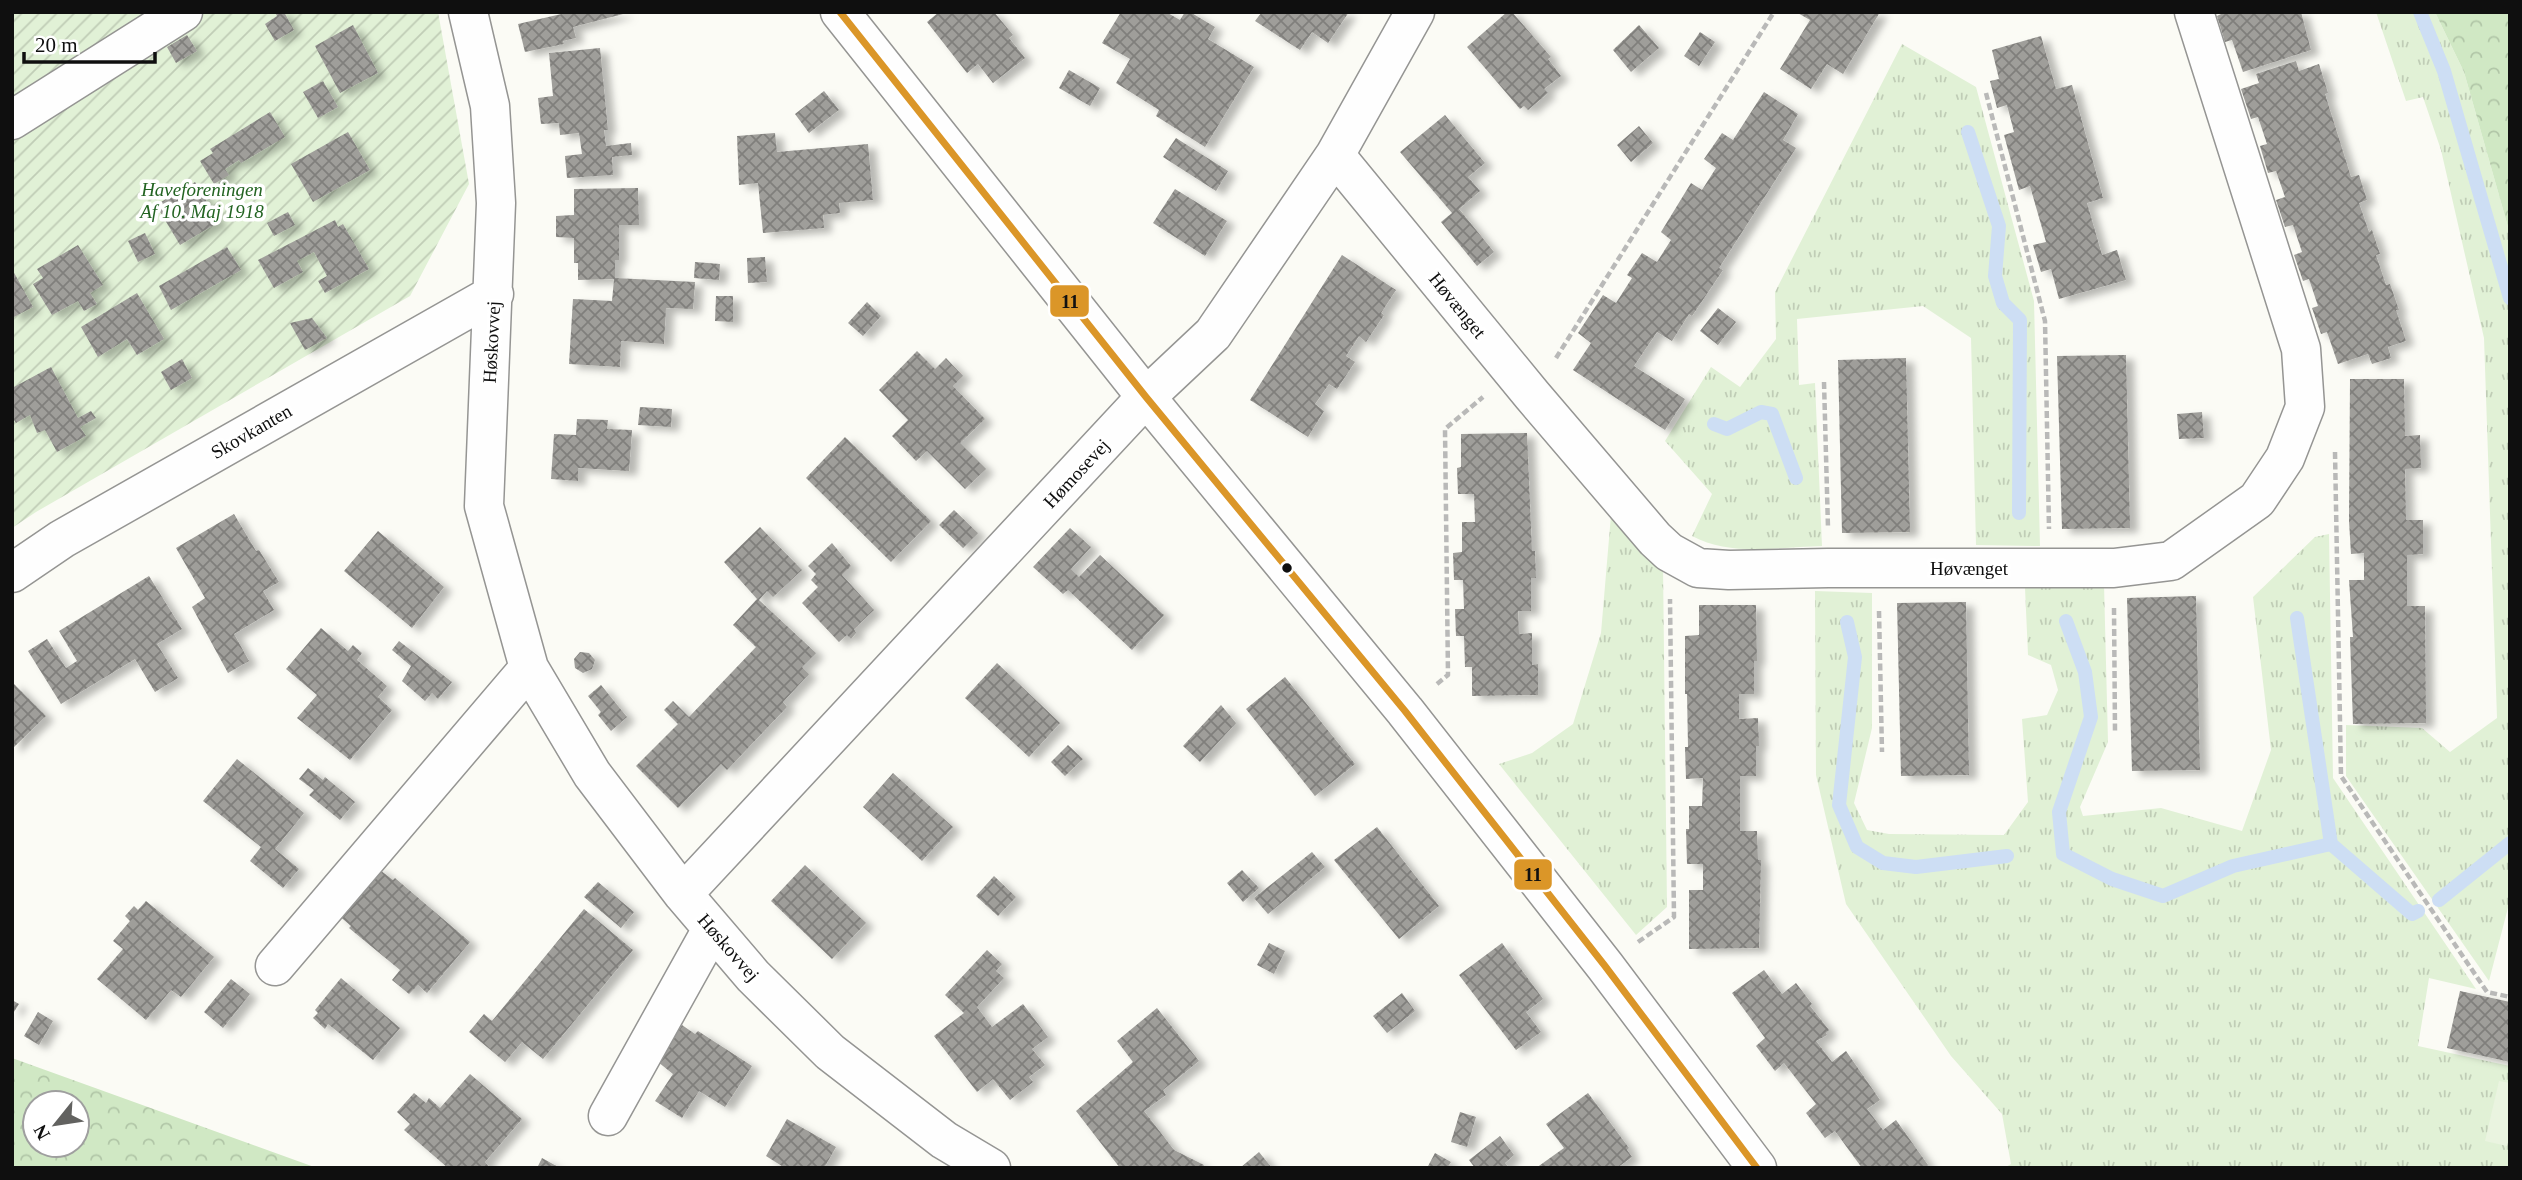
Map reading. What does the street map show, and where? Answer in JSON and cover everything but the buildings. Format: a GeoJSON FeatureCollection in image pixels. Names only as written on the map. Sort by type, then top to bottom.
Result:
{"type":"FeatureCollection","features":[{"type":"Feature","properties":{"kind":"street"},"geometry":{"type":"LineString","coordinates":[[12,120],[183,12]]}},
{"type":"Feature","properties":{"kind":"street","name":"Høskovvej"},"geometry":{"type":"LineString","coordinates":[[468,12],[490,106],[496,203],[484,506],[529,668],[592,774],[683,894],[753,976],[830,1052],[944,1140],[991,1168]]}},
{"type":"Feature","properties":{"kind":"street"},"geometry":{"type":"LineString","coordinates":[[840,12],[1146,397],[1405,711],[1605,966],[1757,1168]]}},
{"type":"Feature","properties":{"kind":"street","name":"Hømosevej"},"geometry":{"type":"LineString","coordinates":[[683,894],[1146,397],[1213,334],[1335,155],[1415,12]]}},
{"type":"Feature","properties":{"kind":"street","name":"Høvænget"},"geometry":{"type":"LineString","coordinates":[[1335,155],[1522,384],[1655,539],[1669,552],[1698,568],[2114,568],[2171,561],[2256,500],[2285,458],[2305,407],[2301,349],[2194,12]]}},
{"type":"Feature","properties":{"kind":"street","name":"Skovkanten"},"geometry":{"type":"LineString","coordinates":[[12,573],[62,539],[494,294]]}},
{"type":"Feature","properties":{"kind":"street"},"geometry":{"type":"LineString","coordinates":[[275,967],[529,668]]}},
{"type":"Feature","properties":{"kind":"street"},"geometry":{"type":"LineString","coordinates":[[608,1116],[712,929]]}},
{"type":"Feature","properties":{"kind":"path"},"geometry":{"type":"LineString","coordinates":[[1405,711],[1448,675],[1445,429],[1522,384],[1774,12]]}},
{"type":"Feature","properties":{"kind":"path"},"geometry":{"type":"LineString","coordinates":[[1986,93],[2045,321],[2049,568]]}},
{"type":"Feature","properties":{"kind":"path"},"geometry":{"type":"LineString","coordinates":[[1824,382],[1828,568]]}},
{"type":"Feature","properties":{"kind":"path"},"geometry":{"type":"LineString","coordinates":[[2305,407],[2334,450],[2341,776],[2487,992],[2510,997]]}},
{"type":"Feature","properties":{"kind":"path"},"geometry":{"type":"LineString","coordinates":[[1605,966],[1674,917],[1669,552]]}},
{"type":"Feature","properties":{"kind":"path"},"geometry":{"type":"LineString","coordinates":[[1878,568],[1882,752]]}},
{"type":"Feature","properties":{"kind":"path"},"geometry":{"type":"LineString","coordinates":[[2114,568],[2115,731]]}},
{"type":"Feature","properties":{"kind":"green space","name":"Haveforeningen Af 10. Maj 1918"},"geometry":{"type":"Polygon","coordinates":[[[12,12],[438,12],[469,184],[410,296],[12,528],[12,12]]]}},
{"type":"Feature","properties":{"kind":"green space"},"geometry":{"type":"Polygon","coordinates":[[[2376,12],[2435,12],[2464,72],[2510,234],[2510,900],[2489,981],[2346,776],[2346,725],[2422,728],[2450,752],[2497,718],[2484,338],[2441,150],[2423,97],[2406,101],[2376,12]]]}},
{"type":"Feature","properties":{"kind":"green space"},"geometry":{"type":"Polygon","coordinates":[[[2435,12],[2510,12],[2510,234],[2464,72],[2435,12]]]}},
{"type":"Feature","properties":{"kind":"green space"},"geometry":{"type":"Polygon","coordinates":[[[1902,44],[1976,87],[2034,301],[2040,546],[1976,545],[1971,338],[1923,306],[1797,319],[1799,385],[1815,383],[1822,546],[1739,549],[1723,547],[1692,536],[1712,494],[1665,441],[1711,367],[1740,387],[1776,339],[1775,292],[1902,44]]]}},
{"type":"Feature","properties":{"kind":"green space"},"geometry":{"type":"Polygon","coordinates":[[[1611,515],[1663,567],[1667,907],[1636,935],[1499,764],[1532,753],[1573,724],[1601,633],[1611,515]]]}},
{"type":"Feature","properties":{"kind":"green space"},"geometry":{"type":"Polygon","coordinates":[[[2329,534],[2333,778],[2476,989],[2429,978],[2418,1046],[2510,1066],[2510,1168],[2004,1168],[2011,1164],[2002,1114],[1951,1056],[1846,904],[1816,775],[1815,591],[1872,593],[1872,728],[1854,803],[1867,830],[1889,834],[2004,835],[2028,802],[2022,719],[2047,715],[2058,690],[2051,665],[2028,655],[2025,588],[2104,584],[2108,742],[2080,807],[2083,816],[2161,808],[2242,831],[2271,750],[2253,597],[2315,537],[2329,534]]]}},
{"type":"Feature","properties":{"kind":"green space"},"geometry":{"type":"Polygon","coordinates":[[[12,1058],[317,1168],[12,1168],[12,1058]]]}},
{"type":"Feature","properties":{"kind":"green space"},"geometry":{"type":"Polygon","coordinates":[[[2499,1081],[2510,1083],[2510,1135],[2507,1146],[2485,1141],[2499,1081]]]}},
{"type":"Feature","properties":{"kind":"waterway"},"geometry":{"type":"LineString","coordinates":[[2420,12],[2444,71],[2510,298]]}},
{"type":"Feature","properties":{"kind":"waterway"},"geometry":{"type":"LineString","coordinates":[[1968,132],[1999,226],[1995,276],[2003,303],[2020,320],[2019,513]]}},
{"type":"Feature","properties":{"kind":"waterway"},"geometry":{"type":"LineString","coordinates":[[1714,424],[1727,429],[1761,412],[1772,414],[1796,478]]}},
{"type":"Feature","properties":{"kind":"waterway"},"geometry":{"type":"LineString","coordinates":[[2297,618],[2331,844]]}},
{"type":"Feature","properties":{"kind":"waterway"},"geometry":{"type":"LineString","coordinates":[[2066,621],[2085,672],[2091,717],[2059,812],[2063,854],[2112,879],[2163,896],[2233,866],[2331,844],[2412,914],[2418,911]]}},
{"type":"Feature","properties":{"kind":"waterway"},"geometry":{"type":"LineString","coordinates":[[1847,622],[1855,657],[1839,805],[1857,847],[1883,863],[1916,867],[2007,856]]}},
{"type":"Feature","properties":{"kind":"waterway"},"geometry":{"type":"LineString","coordinates":[[2439,900],[2510,843]]}},
{"type":"Feature","properties":{"kind":"transit line","name":"11"},"geometry":{"type":"LineString","coordinates":[[840,12],[1146,397],[1405,711],[1605,966],[1757,1168]]}}]}
